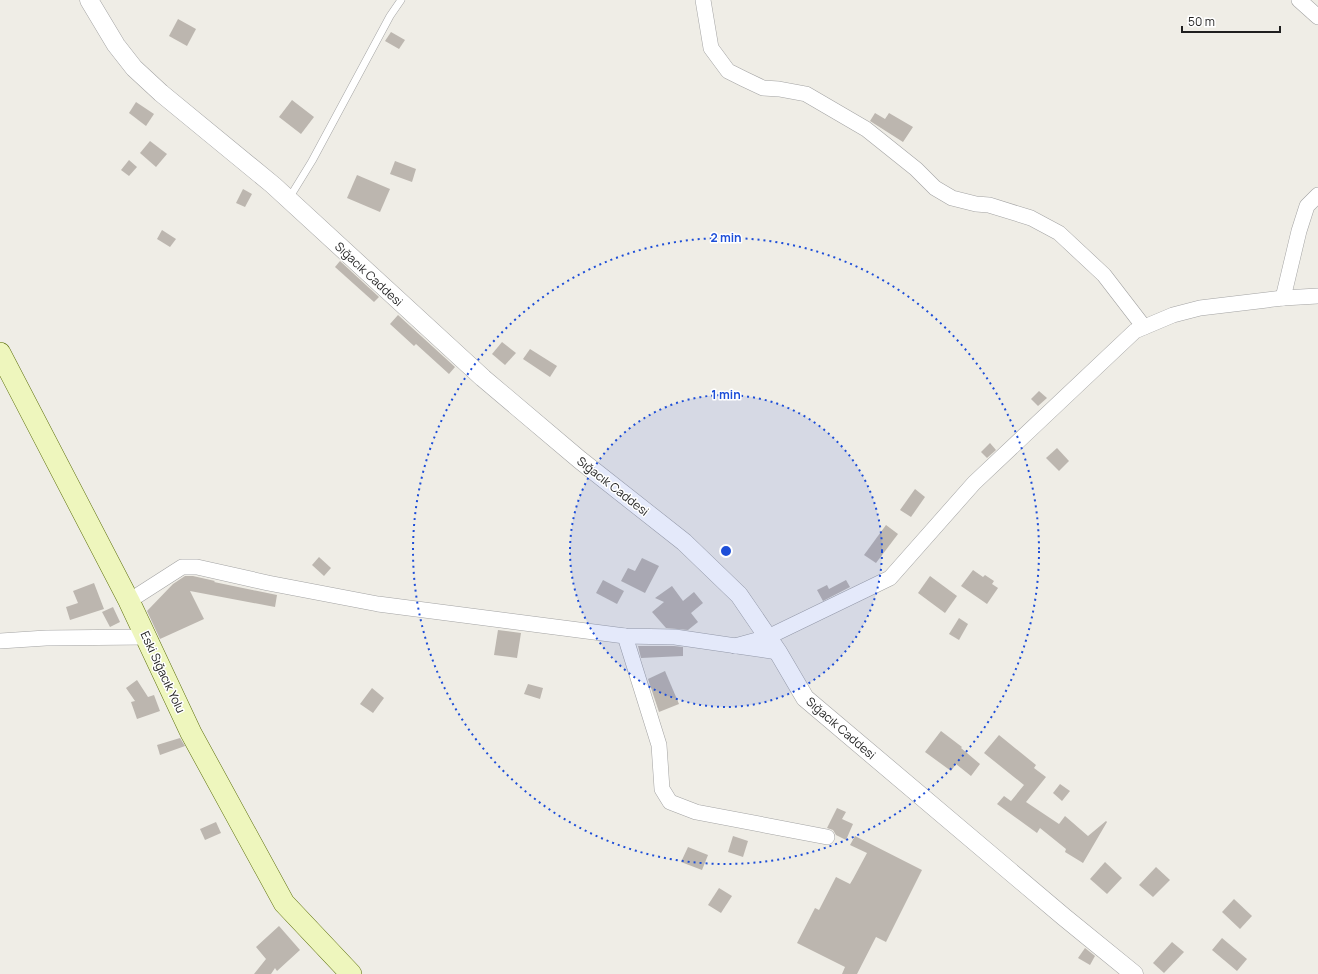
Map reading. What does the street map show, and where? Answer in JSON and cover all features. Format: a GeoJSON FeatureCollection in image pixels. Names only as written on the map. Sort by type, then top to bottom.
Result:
{"type":"FeatureCollection","features":[{"type":"Feature","properties":{"kind":"main road","name":"Eski Sığacık Yolu"},"geometry":{"type":"LineString","coordinates":[[0,353],[130,601],[191,733],[284,903],[351,974]]}},
{"type":"Feature","properties":{"kind":"street","name":"Sığacık Caddesi"},"geometry":{"type":"LineString","coordinates":[[89,0],[116,45],[134,68],[161,93],[273,185],[483,378],[580,460],[684,542],[739,595],[778,652],[805,698],[1058,912],[1134,974]]}},
{"type":"Feature","properties":{"kind":"street"},"geometry":{"type":"LineString","coordinates":[[703,0],[711,48],[728,71],[763,88],[779,89],[806,94],[866,129],[943,193],[964,202],[989,205],[1031,218],[1059,233],[1104,275],[1144,327]]}},
{"type":"Feature","properties":{"kind":"street"},"geometry":{"type":"LineString","coordinates":[[1299,0],[1318,17]]}},
{"type":"Feature","properties":{"kind":"street"},"geometry":{"type":"LineString","coordinates":[[1283,298],[1299,230],[1307,206],[1318,195]]}},
{"type":"Feature","properties":{"kind":"street"},"geometry":{"type":"LineString","coordinates":[[735,646],[768,638],[890,578],[974,483],[1135,331],[1173,315],[1200,308],[1283,298],[1318,296]]}},
{"type":"Feature","properties":{"kind":"street"},"geometry":{"type":"LineString","coordinates":[[130,601],[182,568],[197,567],[268,583],[378,604],[625,636],[676,637],[778,652]]}},
{"type":"Feature","properties":{"kind":"street"},"geometry":{"type":"LineString","coordinates":[[625,636],[659,744],[662,789],[670,802],[696,812],[828,837]]}},
{"type":"Feature","properties":{"kind":"street"},"geometry":{"type":"LineString","coordinates":[[0,641],[46,638],[146,637]]}},
{"type":"Feature","properties":{"kind":"lane"},"geometry":{"type":"LineString","coordinates":[[288,200],[312,161],[401,0]]}},
{"type":"Feature","properties":{"kind":"building"},"geometry":{"type":"Polygon","coordinates":[[[178,19],[196,29],[187,46],[169,36],[178,19]]]}},
{"type":"Feature","properties":{"kind":"building"},"geometry":{"type":"Polygon","coordinates":[[[391,32],[405,40],[399,49],[385,41],[391,32]]]}},
{"type":"Feature","properties":{"kind":"building"},"geometry":{"type":"Polygon","coordinates":[[[292,100],[314,117],[301,134],[279,117],[292,100]]]}},
{"type":"Feature","properties":{"kind":"building"},"geometry":{"type":"Polygon","coordinates":[[[136,102],[154,114],[146,126],[129,113],[136,102]]]}},
{"type":"Feature","properties":{"kind":"building"},"geometry":{"type":"Polygon","coordinates":[[[875,113],[885,119],[889,113],[913,127],[903,142],[870,121],[875,113]]]}},
{"type":"Feature","properties":{"kind":"building"},"geometry":{"type":"Polygon","coordinates":[[[150,141],[167,154],[156,167],[140,153],[150,141]]]}},
{"type":"Feature","properties":{"kind":"building"},"geometry":{"type":"Polygon","coordinates":[[[129,160],[137,167],[129,176],[121,170],[129,160]]]}},
{"type":"Feature","properties":{"kind":"building"},"geometry":{"type":"Polygon","coordinates":[[[395,161],[416,169],[412,182],[390,174],[395,161]]]}},
{"type":"Feature","properties":{"kind":"building"},"geometry":{"type":"Polygon","coordinates":[[[357,175],[390,189],[380,212],[347,198],[357,175]]]}},
{"type":"Feature","properties":{"kind":"building"},"geometry":{"type":"Polygon","coordinates":[[[243,189],[252,194],[245,207],[236,203],[243,189]]]}},
{"type":"Feature","properties":{"kind":"building"},"geometry":{"type":"Polygon","coordinates":[[[162,230],[176,239],[170,247],[157,239],[162,230]]]}},
{"type":"Feature","properties":{"kind":"building"},"geometry":{"type":"Polygon","coordinates":[[[340,261],[379,297],[374,302],[335,267],[340,261]]]}},
{"type":"Feature","properties":{"kind":"building"},"geometry":{"type":"Polygon","coordinates":[[[398,315],[455,367],[449,374],[416,344],[414,346],[390,324],[398,315]]]}},
{"type":"Feature","properties":{"kind":"building"},"geometry":{"type":"Polygon","coordinates":[[[502,342],[516,353],[505,365],[492,354],[502,342]]]}},
{"type":"Feature","properties":{"kind":"building"},"geometry":{"type":"Polygon","coordinates":[[[530,349],[557,366],[550,377],[523,359],[530,349]]]}},
{"type":"Feature","properties":{"kind":"building"},"geometry":{"type":"Polygon","coordinates":[[[1039,391],[1047,398],[1038,406],[1031,399],[1039,391]]]}},
{"type":"Feature","properties":{"kind":"building"},"geometry":{"type":"Polygon","coordinates":[[[990,443],[996,450],[987,458],[981,452],[990,443]]]}},
{"type":"Feature","properties":{"kind":"building"},"geometry":{"type":"Polygon","coordinates":[[[1057,448],[1069,461],[1059,471],[1046,458],[1057,448]]]}},
{"type":"Feature","properties":{"kind":"building"},"geometry":{"type":"Polygon","coordinates":[[[915,489],[925,497],[911,517],[900,510],[915,489]]]}},
{"type":"Feature","properties":{"kind":"building"},"geometry":{"type":"Polygon","coordinates":[[[886,525],[898,534],[876,563],[864,555],[886,525]]]}},
{"type":"Feature","properties":{"kind":"building"},"geometry":{"type":"Polygon","coordinates":[[[319,557],[331,568],[324,576],[312,565],[319,557]]]}},
{"type":"Feature","properties":{"kind":"building"},"geometry":{"type":"Polygon","coordinates":[[[642,558],[659,566],[645,593],[621,581],[628,568],[635,571],[642,558]]]}},
{"type":"Feature","properties":{"kind":"building"},"geometry":{"type":"Polygon","coordinates":[[[973,570],[983,577],[985,575],[994,581],[992,584],[998,588],[987,604],[961,586],[973,570]]]}},
{"type":"Feature","properties":{"kind":"building"},"geometry":{"type":"Polygon","coordinates":[[[185,576],[193,576],[215,581],[214,582],[277,595],[275,607],[190,591],[204,619],[160,639],[147,611],[173,584],[185,576]]]}},
{"type":"Feature","properties":{"kind":"building"},"geometry":{"type":"Polygon","coordinates":[[[930,576],[957,596],[945,613],[918,593],[930,576]]]}},
{"type":"Feature","properties":{"kind":"building"},"geometry":{"type":"Polygon","coordinates":[[[603,580],[624,591],[617,604],[596,593],[603,580]]]}},
{"type":"Feature","properties":{"kind":"building"},"geometry":{"type":"Polygon","coordinates":[[[846,580],[850,587],[823,601],[817,590],[827,585],[829,589],[846,580]]]}},
{"type":"Feature","properties":{"kind":"building"},"geometry":{"type":"Polygon","coordinates":[[[94,583],[104,609],[70,620],[66,607],[78,603],[73,591],[94,583]]]}},
{"type":"Feature","properties":{"kind":"building"},"geometry":{"type":"Polygon","coordinates":[[[672,586],[683,601],[694,592],[703,603],[691,613],[698,622],[688,630],[666,628],[652,612],[664,602],[655,598],[672,586]]]}},
{"type":"Feature","properties":{"kind":"building"},"geometry":{"type":"Polygon","coordinates":[[[113,607],[120,622],[110,627],[102,612],[113,607]]]}},
{"type":"Feature","properties":{"kind":"building"},"geometry":{"type":"Polygon","coordinates":[[[959,618],[968,624],[959,640],[949,634],[959,618]]]}},
{"type":"Feature","properties":{"kind":"building"},"geometry":{"type":"Polygon","coordinates":[[[498,630],[521,633],[517,658],[494,655],[498,630]]]}},
{"type":"Feature","properties":{"kind":"building"},"geometry":{"type":"Polygon","coordinates":[[[638,646],[683,647],[683,656],[641,658],[638,646]]]}},
{"type":"Feature","properties":{"kind":"building"},"geometry":{"type":"Polygon","coordinates":[[[665,671],[679,704],[659,712],[648,679],[665,671]]]}},
{"type":"Feature","properties":{"kind":"building"},"geometry":{"type":"Polygon","coordinates":[[[137,680],[148,697],[154,695],[160,711],[137,719],[131,702],[135,701],[126,688],[137,680]]]}},
{"type":"Feature","properties":{"kind":"building"},"geometry":{"type":"Polygon","coordinates":[[[528,684],[543,688],[540,699],[524,694],[528,684]]]}},
{"type":"Feature","properties":{"kind":"building"},"geometry":{"type":"Polygon","coordinates":[[[372,688],[384,698],[373,713],[360,704],[372,688]]]}},
{"type":"Feature","properties":{"kind":"building"},"geometry":{"type":"Polygon","coordinates":[[[941,731],[962,747],[961,748],[980,764],[971,776],[956,764],[951,771],[925,752],[941,731]]]}},
{"type":"Feature","properties":{"kind":"building"},"geometry":{"type":"Polygon","coordinates":[[[999,735],[1036,765],[1034,768],[1046,777],[1026,802],[1059,824],[1065,816],[1088,836],[1106,821],[1107,822],[1083,863],[1065,852],[1066,849],[1040,828],[1037,833],[997,804],[1004,796],[1011,801],[1024,785],[984,753],[999,735]]]}},
{"type":"Feature","properties":{"kind":"building"},"geometry":{"type":"Polygon","coordinates":[[[180,738],[185,746],[160,755],[157,745],[180,738]]]}},
{"type":"Feature","properties":{"kind":"building"},"geometry":{"type":"Polygon","coordinates":[[[1060,784],[1070,791],[1062,801],[1053,793],[1060,784]]]}},
{"type":"Feature","properties":{"kind":"building"},"geometry":{"type":"Polygon","coordinates":[[[837,808],[846,812],[842,819],[853,824],[846,840],[836,835],[833,830],[827,828],[837,808]]]}},
{"type":"Feature","properties":{"kind":"building"},"geometry":{"type":"Polygon","coordinates":[[[216,822],[221,833],[205,840],[200,829],[216,822]]]}},
{"type":"Feature","properties":{"kind":"building"},"geometry":{"type":"Polygon","coordinates":[[[733,836],[748,841],[743,857],[728,852],[733,836]]]}},
{"type":"Feature","properties":{"kind":"building"},"geometry":{"type":"Polygon","coordinates":[[[855,836],[922,870],[886,942],[876,937],[857,974],[842,974],[845,967],[797,943],[815,908],[819,910],[836,877],[850,884],[853,879],[867,853],[850,845],[855,836]]]}},
{"type":"Feature","properties":{"kind":"building"},"geometry":{"type":"Polygon","coordinates":[[[688,847],[708,855],[702,870],[681,862],[688,847]]]}},
{"type":"Feature","properties":{"kind":"building"},"geometry":{"type":"Polygon","coordinates":[[[1105,862],[1122,878],[1107,894],[1090,879],[1105,862]]]}},
{"type":"Feature","properties":{"kind":"building"},"geometry":{"type":"Polygon","coordinates":[[[1156,867],[1170,880],[1153,897],[1139,885],[1156,867]]]}},
{"type":"Feature","properties":{"kind":"building"},"geometry":{"type":"Polygon","coordinates":[[[719,888],[732,896],[721,913],[708,905],[719,888]]]}},
{"type":"Feature","properties":{"kind":"building"},"geometry":{"type":"Polygon","coordinates":[[[1234,899],[1252,916],[1240,929],[1222,912],[1234,899]]]}},
{"type":"Feature","properties":{"kind":"building"},"geometry":{"type":"Polygon","coordinates":[[[279,926],[300,950],[277,971],[275,968],[271,974],[254,974],[266,959],[256,947],[279,926]]]}},
{"type":"Feature","properties":{"kind":"building"},"geometry":{"type":"Polygon","coordinates":[[[1222,938],[1247,959],[1237,971],[1212,950],[1222,938]]]}},
{"type":"Feature","properties":{"kind":"building"},"geometry":{"type":"Polygon","coordinates":[[[1172,942],[1184,952],[1164,973],[1153,963],[1172,942]]]}},
{"type":"Feature","properties":{"kind":"building"},"geometry":{"type":"Polygon","coordinates":[[[1085,948],[1095,956],[1090,965],[1078,958],[1085,948]]]}}]}
